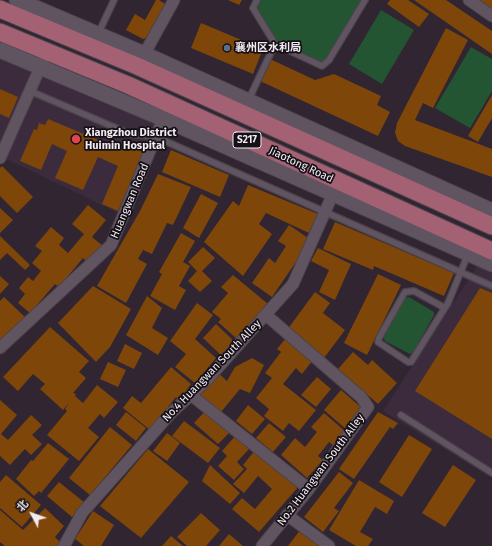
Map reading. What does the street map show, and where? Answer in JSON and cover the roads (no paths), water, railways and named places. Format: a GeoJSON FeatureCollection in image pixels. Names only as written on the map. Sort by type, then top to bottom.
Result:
{"type":"FeatureCollection","features":[{"type":"Feature","properties":{"kind":"main road","name":"Jiaotong Road"},"geometry":{"type":"LineString","coordinates":[[0,9],[141,60],[492,226]]}},
{"type":"Feature","properties":{"kind":"main road","name":"Jiaotong Road"},"geometry":{"type":"LineString","coordinates":[[0,32],[128,85],[167,112],[471,248],[492,251]]}},
{"type":"Feature","properties":{"kind":"street"},"geometry":{"type":"LineString","coordinates":[[17,0],[98,34],[141,60],[248,101],[492,211]]}},
{"type":"Feature","properties":{"kind":"street"},"geometry":{"type":"LineString","coordinates":[[141,60],[174,0]]}},
{"type":"Feature","properties":{"kind":"street"},"geometry":{"type":"LineString","coordinates":[[469,0],[492,16]]}},
{"type":"Feature","properties":{"kind":"street"},"geometry":{"type":"LineString","coordinates":[[0,50],[40,67],[167,112]]}},
{"type":"Feature","properties":{"kind":"street"},"geometry":{"type":"LineString","coordinates":[[0,158],[47,51]]}},
{"type":"Feature","properties":{"kind":"street","name":"Huangwan Road"},"geometry":{"type":"LineString","coordinates":[[0,348],[111,245],[167,112]]}},
{"type":"Feature","properties":{"kind":"street","name":"No.4 Huangwan South Alley"},"geometry":{"type":"LineString","coordinates":[[64,546],[82,513],[171,413],[206,381],[293,284],[335,187]]}},
{"type":"Feature","properties":{"kind":"street"},"geometry":{"type":"LineString","coordinates":[[471,248],[492,264]]}},
{"type":"Feature","properties":{"kind":"street","name":"No.2 Huangwan South Alley"},"geometry":{"type":"LineString","coordinates":[[262,546],[309,488],[368,407],[361,397],[266,315]]}},
{"type":"Feature","properties":{"kind":"street"},"geometry":{"type":"LineString","coordinates":[[191,395],[309,488]]}},
{"type":"Feature","properties":{"kind":"street"},"geometry":{"type":"LineString","coordinates":[[287,515],[329,546]]}},
{"type":"Feature","properties":{"kind":"lane"},"geometry":{"type":"LineString","coordinates":[[98,34],[114,0]]}},
{"type":"Feature","properties":{"kind":"lane"},"geometry":{"type":"LineString","coordinates":[[257,0],[253,8],[275,44],[322,66],[329,60],[364,0]]}},
{"type":"Feature","properties":{"kind":"lane"},"geometry":{"type":"LineString","coordinates":[[248,101],[275,44]]}},
{"type":"Feature","properties":{"kind":"lane"},"geometry":{"type":"LineString","coordinates":[[30,91],[130,134],[156,137],[492,286]]}},
{"type":"Feature","properties":{"kind":"lane"},"geometry":{"type":"LineString","coordinates":[[445,308],[414,291],[405,292],[378,338],[378,342],[408,362],[411,362],[445,308],[471,248]]}},
{"type":"Feature","properties":{"kind":"lane"},"geometry":{"type":"LineString","coordinates":[[401,415],[492,473]]}},
{"type":"Feature","properties":{"kind":"place","name":"襄州区水利局"},"geometry":{"type":"Point","coordinates":[227,48]}},
{"type":"Feature","properties":{"kind":"place","name":"Xiangzhou District Huimin Hospital"},"geometry":{"type":"Point","coordinates":[76,139]}}]}
